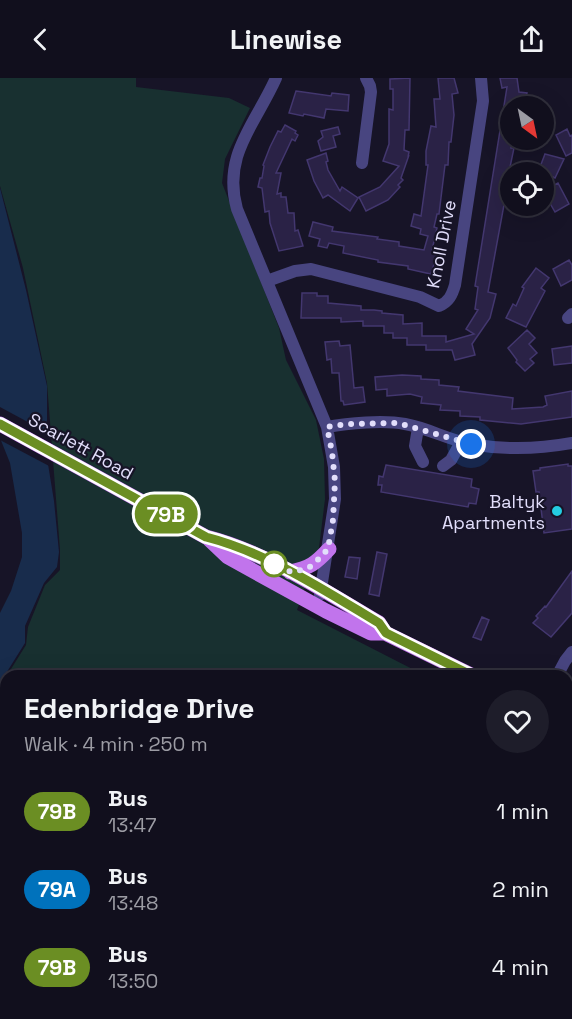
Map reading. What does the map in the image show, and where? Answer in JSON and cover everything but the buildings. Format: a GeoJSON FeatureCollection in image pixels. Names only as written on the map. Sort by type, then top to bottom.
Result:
{"type":"FeatureCollection","features":[{"type":"Feature","properties":{"kind":"main road","name":"Scarlett Road"},"geometry":{"type":"LineString","coordinates":[[0,424],[206,537],[228,557],[319,607],[371,633],[386,633],[461,670]]}},
{"type":"Feature","properties":{"kind":"main road","name":"Scarlett Road"},"geometry":{"type":"LineString","coordinates":[[206,537],[235,544],[291,572],[379,623],[386,633]]}},
{"type":"Feature","properties":{"kind":"main road"},"geometry":{"type":"LineString","coordinates":[[291,572],[313,565],[328,549]]}},
{"type":"Feature","properties":{"kind":"street"},"geometry":{"type":"LineString","coordinates":[[276,78],[240,145],[235,159],[232,185],[237,209],[327,427],[335,481],[333,520],[319,607]]}},
{"type":"Feature","properties":{"kind":"street"},"geometry":{"type":"LineString","coordinates":[[362,163],[370,92],[366,78]]}},
{"type":"Feature","properties":{"kind":"street","name":"Knoll Drive"},"geometry":{"type":"LineString","coordinates":[[267,281],[295,271],[311,269],[420,297],[439,306],[444,304],[449,299],[455,285],[483,101],[481,78]]}},
{"type":"Feature","properties":{"kind":"street"},"geometry":{"type":"LineString","coordinates":[[327,427],[347,424],[398,423],[461,442],[516,448],[572,443]]}},
{"type":"Feature","properties":{"kind":"street"},"geometry":{"type":"LineString","coordinates":[[418,428],[415,446],[423,462]]}},
{"type":"Feature","properties":{"kind":"street"},"geometry":{"type":"LineString","coordinates":[[443,466],[451,460],[461,442]]}},
{"type":"Feature","properties":{"kind":"street"},"geometry":{"type":"LineString","coordinates":[[561,670],[572,652]]}},
{"type":"Feature","properties":{"kind":"green space"},"geometry":{"type":"Polygon","coordinates":[[[0,78],[136,78],[136,87],[229,98],[250,108],[225,159],[222,183],[279,328],[286,360],[316,420],[324,459],[325,499],[319,548],[297,610],[414,670],[11,670],[26,645],[28,627],[45,585],[60,570],[60,550],[47,383],[23,268],[0,186],[0,78]]]}},
{"type":"Feature","properties":{"kind":"water"},"geometry":{"type":"Polygon","coordinates":[[[0,188],[47,386],[47,458],[59,552],[57,567],[44,583],[25,626],[25,643],[8,670],[0,670],[0,613],[11,591],[22,557],[22,533],[10,463],[0,438],[0,188]]]}},
{"type":"Feature","properties":{"kind":"pier"},"geometry":{"type":"Polygon","coordinates":[[[0,407],[50,434],[51,467],[0,440],[0,407]]]}},
{"type":"Feature","properties":{"kind":"bus line","name":"79B"},"geometry":{"type":"LineString","coordinates":[[0,424],[206,537],[235,544],[291,572],[379,623],[386,633],[460,670]]}},
{"type":"Feature","properties":{"kind":"place","name":"Baltyk Apartments"},"geometry":{"type":"Point","coordinates":[557,511]}},
{"type":"Feature","properties":{"kind":"route"},"geometry":{"type":"LineString","coordinates":[[274,564],[272,563],[291,572],[306,569],[321,558],[328,549],[333,520],[335,481],[327,427],[347,424],[407,424],[471,444]]}}]}
